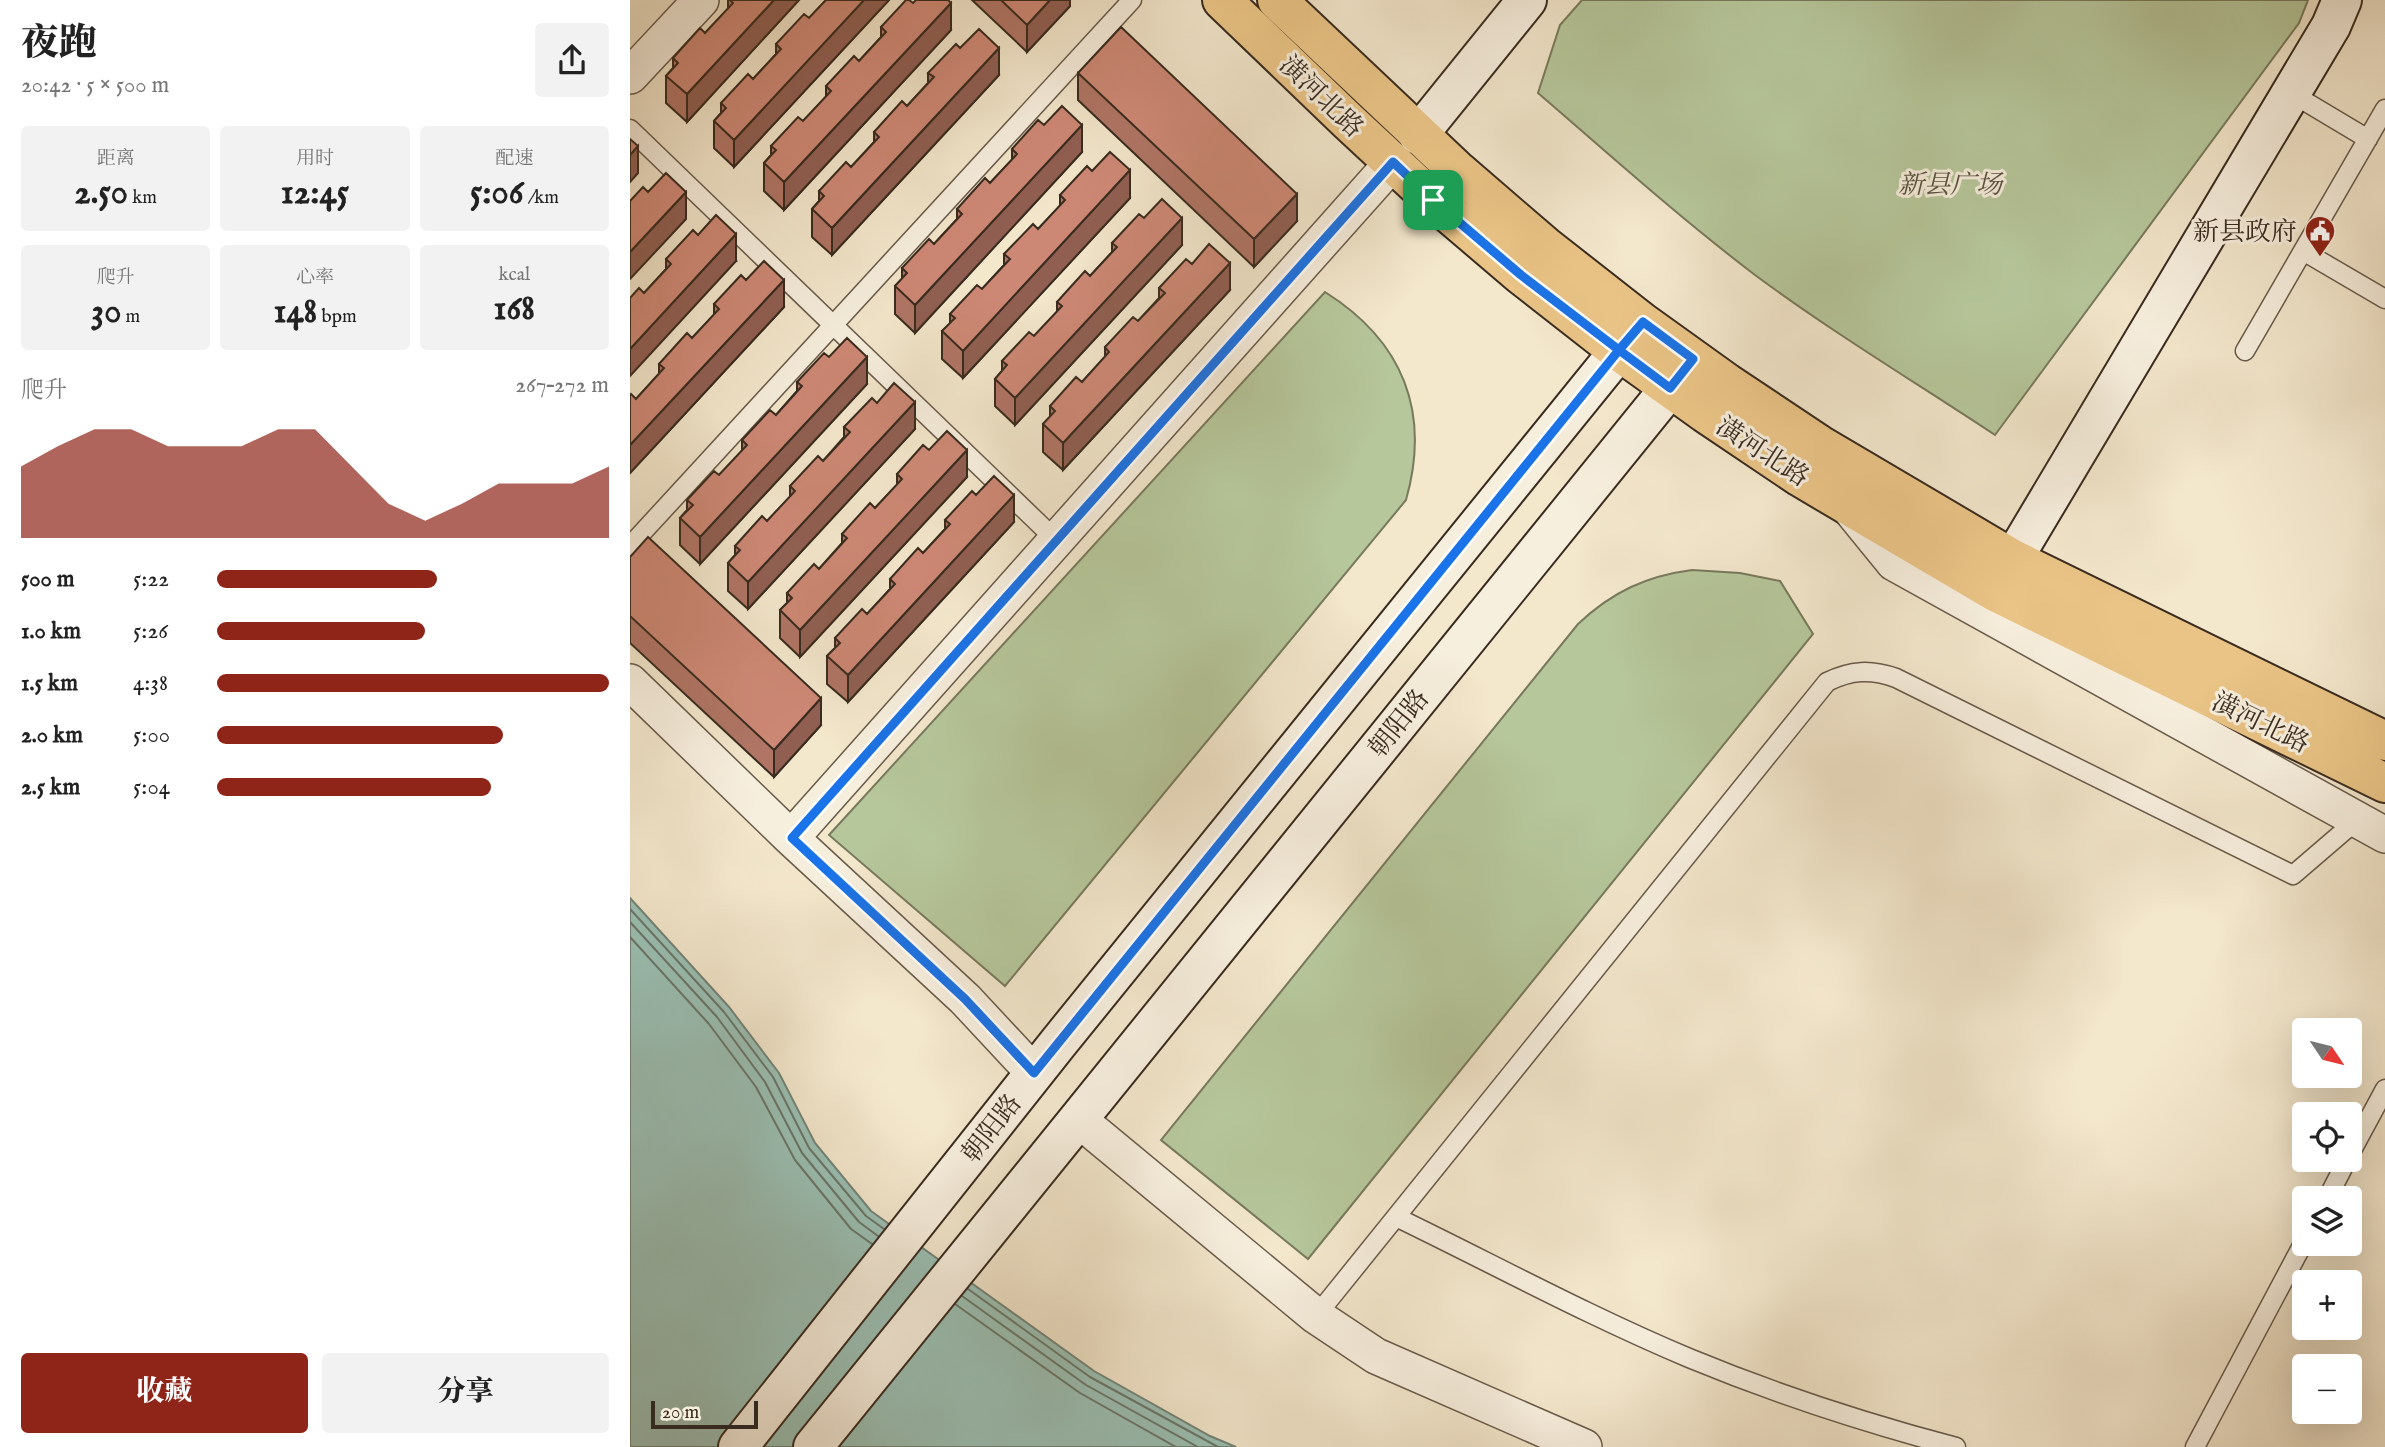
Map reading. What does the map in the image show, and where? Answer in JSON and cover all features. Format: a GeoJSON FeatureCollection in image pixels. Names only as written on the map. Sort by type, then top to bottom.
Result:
{"type":"FeatureCollection","features":[{"type":"Feature","properties":{"kind":"main road","name":"潢河北路"},"geometry":{"type":"LineString","coordinates":[[1222,0],[1393,162],[1521,275],[1670,388],[1800,477],[1995,592],[2385,783]]}},
{"type":"Feature","properties":{"kind":"main road","name":"潢河北路"},"geometry":{"type":"LineString","coordinates":[[1276,0],[1418,135],[1545,246],[1693,359],[1820,445],[2012,559],[2385,741]]}},
{"type":"Feature","properties":{"kind":"main road"},"geometry":{"type":"LineString","coordinates":[[1418,135],[1527,0]]}},
{"type":"Feature","properties":{"kind":"main road"},"geometry":{"type":"LineString","coordinates":[[2012,559],[2331,26],[2342,0]]}},
{"type":"Feature","properties":{"kind":"main road","name":"朝阳路"},"geometry":{"type":"LineString","coordinates":[[737,1447],[1034,1073],[1643,322]]}},
{"type":"Feature","properties":{"kind":"main road","name":"朝阳路"},"geometry":{"type":"LineString","coordinates":[[813,1447],[1693,359]]}},
{"type":"Feature","properties":{"kind":"street"},"geometry":{"type":"LineString","coordinates":[[632,68],[701,0]]}},
{"type":"Feature","properties":{"kind":"street"},"geometry":{"type":"LineString","coordinates":[[792,838],[1393,162]]}},
{"type":"Feature","properties":{"kind":"street"},"geometry":{"type":"LineString","coordinates":[[1845,503],[1894,563],[2371,828]]}},
{"type":"Feature","properties":{"kind":"street"},"geometry":{"type":"LineString","coordinates":[[630,682],[965,999],[1034,1073]]}},
{"type":"Feature","properties":{"kind":"street"},"geometry":{"type":"LineString","coordinates":[[1078,1119],[1317,1316],[1376,1356],[1584,1447]]}},
{"type":"Feature","properties":{"kind":"lane"},"geometry":{"type":"LineString","coordinates":[[630,546],[1132,0]]}},
{"type":"Feature","properties":{"kind":"lane"},"geometry":{"type":"LineString","coordinates":[[2291,93],[2368,139]]}},
{"type":"Feature","properties":{"kind":"lane"},"geometry":{"type":"LineString","coordinates":[[2245,351],[2385,109]]}},
{"type":"Feature","properties":{"kind":"lane"},"geometry":{"type":"LineString","coordinates":[[630,129],[1057,541]]}},
{"type":"Feature","properties":{"kind":"lane"},"geometry":{"type":"LineString","coordinates":[[2303,251],[2385,299]]}},
{"type":"Feature","properties":{"kind":"lane"},"geometry":{"type":"LineString","coordinates":[[1317,1316],[1827,682],[1843,674],[1878,672],[1896,678],[2293,875],[2371,828]]}},
{"type":"Feature","properties":{"kind":"lane"},"geometry":{"type":"LineString","coordinates":[[2362,1132],[2385,1089]]}},
{"type":"Feature","properties":{"kind":"lane"},"geometry":{"type":"LineString","coordinates":[[1396,1217],[1614,1324],[1763,1388],[1830,1411],[1956,1447]]}},
{"type":"Feature","properties":{"kind":"lane"},"geometry":{"type":"LineString","coordinates":[[2195,1447],[2296,1256]]}},
{"type":"Feature","properties":{"kind":"green space","name":"新县广场"},"geometry":{"type":"Polygon","coordinates":[[[1582,0],[2308,0],[2299,23],[1995,435],[1844,337],[1755,275],[1672,209],[1538,93],[1560,25],[1582,0]]]}},
{"type":"Feature","properties":{"kind":"green space"},"geometry":{"type":"Polygon","coordinates":[[[1325,292],[1352,311],[1374,333],[1391,356],[1404,381],[1412,408],[1415,437],[1413,468],[1406,500],[1005,986],[829,835],[1325,292]]]}},
{"type":"Feature","properties":{"kind":"green space"},"geometry":{"type":"Polygon","coordinates":[[[1692,570],[1740,573],[1780,581],[1813,634],[1308,1259],[1161,1140],[1578,624],[1630,587],[1660,576],[1692,570]]]}},
{"type":"Feature","properties":{"kind":"water"},"geometry":{"type":"Polygon","coordinates":[[[630,898],[729,1007],[779,1073],[815,1143],[871,1211],[1094,1371],[1210,1436],[1236,1447],[630,1447],[630,898]]]}},
{"type":"Feature","properties":{"kind":"building"},"geometry":{"type":"Polygon","coordinates":[[[730,0],[774,0],[687,94],[666,76],[678,63],[673,58],[700,28],[705,33],[733,3],[730,0]]]}},
{"type":"Feature","properties":{"kind":"building"},"geometry":{"type":"Polygon","coordinates":[[[826,0],[864,0],[734,140],[714,121],[726,108],[721,103],[748,74],[753,79],[781,49],[776,44],[804,14],[809,18],[826,0]]]}},
{"type":"Feature","properties":{"kind":"building"},"geometry":{"type":"Polygon","coordinates":[[[906,0],[913,3],[916,0],[948,0],[951,3],[784,182],[764,163],[776,150],[771,146],[798,117],[803,121],[831,91],[826,86],[854,56],[859,61],[886,32],[881,27],[906,0]]]}},
{"type":"Feature","properties":{"kind":"building"},"geometry":{"type":"Polygon","coordinates":[[[1001,0],[1050,0],[1027,25],[1001,0]]]}},
{"type":"Feature","properties":{"kind":"building"},"geometry":{"type":"Polygon","coordinates":[[[1121,27],[1297,194],[1254,239],[1078,73],[1121,27]]]}},
{"type":"Feature","properties":{"kind":"building"},"geometry":{"type":"Polygon","coordinates":[[[979,29],[999,48],[832,228],[812,209],[824,196],[819,191],[846,162],[851,167],[879,137],[874,132],[902,101],[907,106],[934,77],[928,73],[956,44],[960,48],[979,29]]]}},
{"type":"Feature","properties":{"kind":"building"},"geometry":{"type":"Polygon","coordinates":[[[1062,106],[1082,125],[915,305],[895,286],[907,273],[902,268],[929,239],[934,244],[962,214],[957,209],[985,178],[990,183],[1017,154],[1012,149],[1038,120],[1044,125],[1062,106]]]}},
{"type":"Feature","properties":{"kind":"building"},"geometry":{"type":"Polygon","coordinates":[[[630,139],[638,146],[630,155],[630,139]]]}},
{"type":"Feature","properties":{"kind":"building"},"geometry":{"type":"Polygon","coordinates":[[[1110,152],[1130,170],[963,351],[942,331],[955,318],[950,314],[977,285],[982,289],[1010,259],[1004,254],[1033,224],[1038,229],[1065,200],[1060,195],[1087,166],[1092,171],[1110,152]]]}},
{"type":"Feature","properties":{"kind":"building"},"geometry":{"type":"Polygon","coordinates":[[[666,173],[686,192],[630,252],[630,201],[643,187],[648,192],[666,173]]]}},
{"type":"Feature","properties":{"kind":"building"},"geometry":{"type":"Polygon","coordinates":[[[1162,199],[1182,218],[1015,398],[995,379],[1007,365],[1002,361],[1029,332],[1034,336],[1062,306],[1057,302],[1085,271],[1090,276],[1117,247],[1112,243],[1139,214],[1144,218],[1162,199]]]}},
{"type":"Feature","properties":{"kind":"building"},"geometry":{"type":"Polygon","coordinates":[[[716,215],[736,234],[630,349],[630,298],[639,288],[644,293],[671,264],[666,259],[693,230],[698,235],[716,215]]]}},
{"type":"Feature","properties":{"kind":"building"},"geometry":{"type":"Polygon","coordinates":[[[1209,244],[1230,263],[1063,443],[1043,424],[1055,411],[1050,406],[1076,377],[1082,382],[1109,352],[1105,347],[1133,317],[1138,321],[1165,293],[1159,288],[1186,259],[1192,264],[1209,244]]]}},
{"type":"Feature","properties":{"kind":"building"},"geometry":{"type":"Polygon","coordinates":[[[764,261],[784,280],[630,445],[630,395],[636,399],[664,368],[659,364],[687,333],[692,338],[719,309],[714,304],[741,275],[746,280],[764,261]]]}},
{"type":"Feature","properties":{"kind":"building"},"geometry":{"type":"Polygon","coordinates":[[[847,338],[867,357],[700,537],[680,518],[693,505],[687,500],[714,471],[719,475],[747,445],[742,440],[770,410],[776,415],[802,386],[797,382],[824,353],[829,357],[847,338]]]}},
{"type":"Feature","properties":{"kind":"building"},"geometry":{"type":"Polygon","coordinates":[[[894,383],[915,402],[748,582],[728,563],[740,550],[735,546],[762,516],[767,521],[795,491],[790,486],[818,456],[823,461],[850,432],[844,427],[872,398],[877,403],[894,383]]]}},
{"type":"Feature","properties":{"kind":"building"},"geometry":{"type":"Polygon","coordinates":[[[947,431],[967,450],[800,630],[780,610],[792,598],[787,593],[814,564],[819,569],[847,538],[842,534],[870,503],[875,508],[902,479],[897,474],[923,445],[929,450],[947,431]]]}},
{"type":"Feature","properties":{"kind":"building"},"geometry":{"type":"Polygon","coordinates":[[[994,476],[1014,495],[848,675],[827,656],[840,643],[835,638],[862,609],[867,614],[895,584],[890,579],[918,548],[923,553],[950,524],[945,520],[972,491],[976,495],[994,476]]]}},
{"type":"Feature","properties":{"kind":"building"},"geometry":{"type":"Polygon","coordinates":[[[648,537],[821,698],[774,750],[630,616],[630,557],[648,537]]]}},
{"type":"Feature","properties":{"kind":"place","name":"新县政府"},"geometry":{"type":"Point","coordinates":[2320,258]}},
{"type":"Feature","properties":{"kind":"route"},"geometry":{"type":"LineString","coordinates":[[1433,200],[1393,162],[792,838],[965,999],[1034,1073],[1619,350],[1670,388],[1693,359],[1643,322],[1619,350],[1521,275],[1433,200]]}}]}
